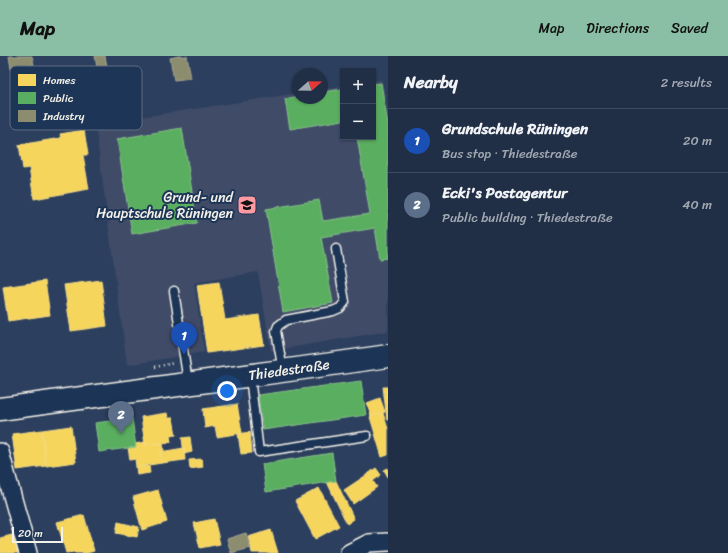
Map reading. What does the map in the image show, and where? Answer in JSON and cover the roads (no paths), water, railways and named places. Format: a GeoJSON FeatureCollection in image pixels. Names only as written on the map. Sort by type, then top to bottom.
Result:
{"type":"FeatureCollection","features":[{"type":"Feature","properties":{"kind":"street","name":"Thiedestraße"},"geometry":{"type":"LineString","coordinates":[[0,409],[388,356]]}},
{"type":"Feature","properties":{"kind":"street"},"geometry":{"type":"LineString","coordinates":[[0,452],[28,553]]}},
{"type":"Feature","properties":{"kind":"street"},"geometry":{"type":"LineString","coordinates":[[349,553],[369,543],[388,542]]}},
{"type":"Feature","properties":{"kind":"lane"},"geometry":{"type":"LineString","coordinates":[[284,371],[276,331],[278,326],[286,320],[333,311],[340,308],[345,302],[336,249]]}},
{"type":"Feature","properties":{"kind":"lane"},"geometry":{"type":"LineString","coordinates":[[174,291],[188,383]]}},
{"type":"Feature","properties":{"kind":"lane"},"geometry":{"type":"LineString","coordinates":[[250,376],[259,452],[367,436]]}},
{"type":"Feature","properties":{"kind":"place","name":"Grund- und Hauptschule Rüningen"},"geometry":{"type":"Point","coordinates":[247,205]}},
{"type":"Feature","properties":{"kind":"place","name":"Grundschule Rüningen"},"geometry":{"type":"Point","coordinates":[184,355]}},
{"type":"Feature","properties":{"kind":"place","name":"Ecki's Postagentur"},"geometry":{"type":"Point","coordinates":[121,434]}}]}
